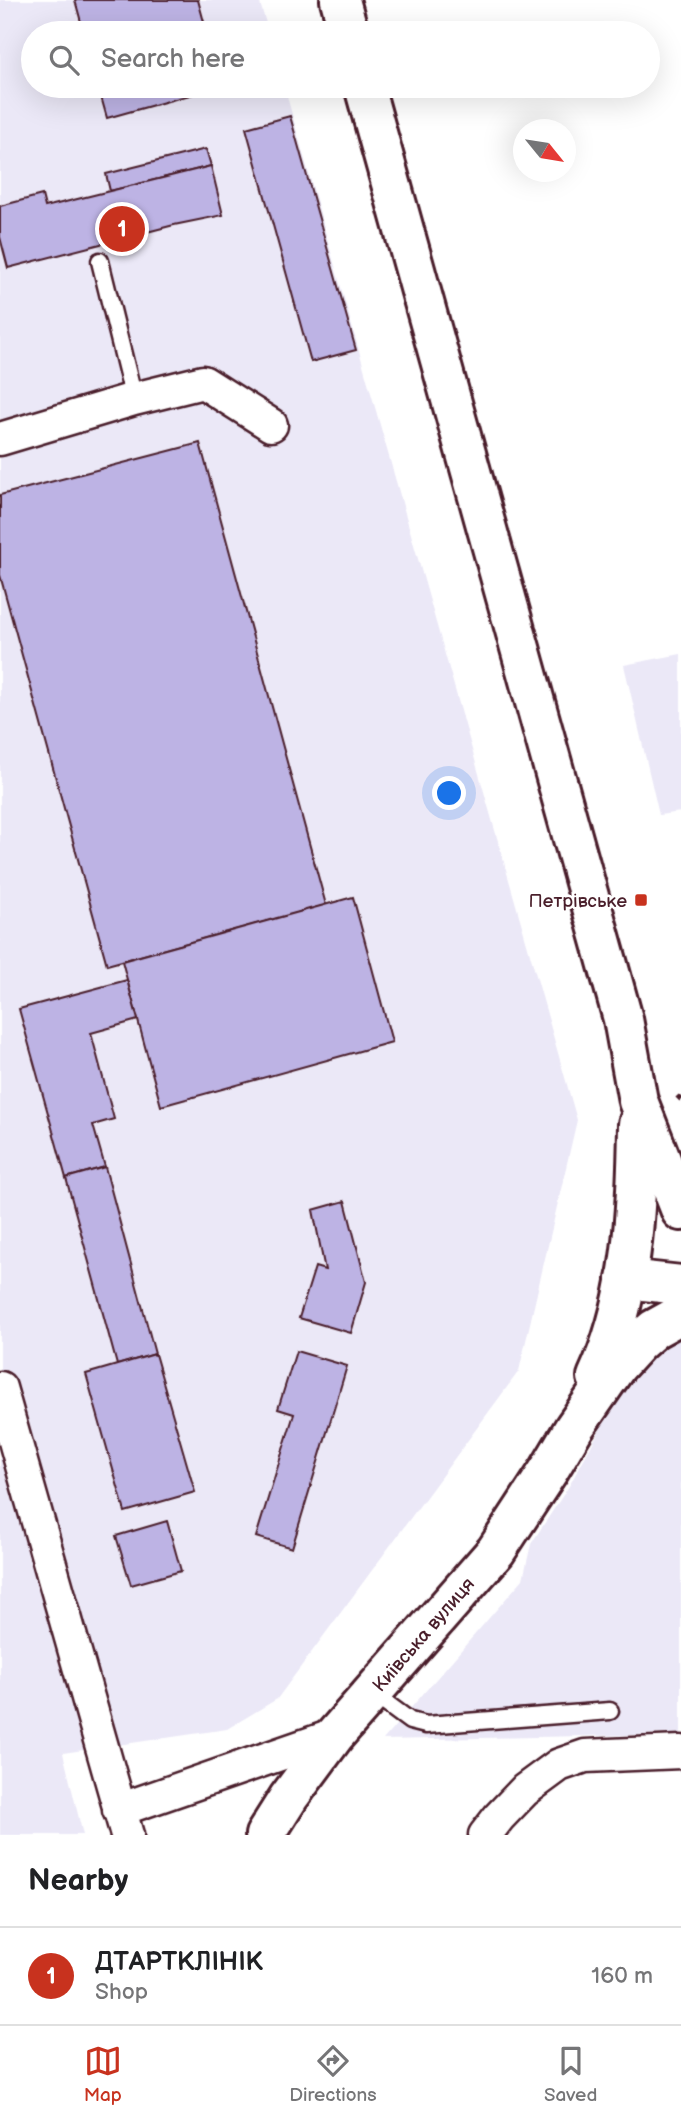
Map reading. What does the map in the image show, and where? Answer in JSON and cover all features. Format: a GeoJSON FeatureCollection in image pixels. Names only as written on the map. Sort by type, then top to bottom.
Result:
{"type":"FeatureCollection","features":[{"type":"Feature","properties":{"kind":"main road"},"geometry":{"type":"LineString","coordinates":[[340,0],[346,21]]}},
{"type":"Feature","properties":{"kind":"main road"},"geometry":{"type":"LineString","coordinates":[[367,98],[624,1019],[638,1101],[638,1172],[624,1291],[600,1371],[573,1427]]}},
{"type":"Feature","properties":{"kind":"main road"},"geometry":{"type":"LineString","coordinates":[[638,1101],[681,1211]]}},
{"type":"Feature","properties":{"kind":"main road"},"geometry":{"type":"LineString","coordinates":[[624,1291],[681,1285]]}},
{"type":"Feature","properties":{"kind":"main road"},"geometry":{"type":"LineString","coordinates":[[624,1291],[681,1306]]}},
{"type":"Feature","properties":{"kind":"main road"},"geometry":{"type":"LineString","coordinates":[[573,1427],[617,1366],[638,1343],[654,1329],[681,1314]]}},
{"type":"Feature","properties":{"kind":"main road","name":"Київська вулиця"},"geometry":{"type":"LineString","coordinates":[[265,1835],[289,1797],[335,1735],[496,1551],[549,1470],[573,1427]]}},
{"type":"Feature","properties":{"kind":"street"},"geometry":{"type":"LineString","coordinates":[[0,439],[134,399],[203,382],[271,425]]}},
{"type":"Feature","properties":{"kind":"street"},"geometry":{"type":"LineString","coordinates":[[0,1388],[123,1822],[335,1735]]}},
{"type":"Feature","properties":{"kind":"street"},"geometry":{"type":"LineString","coordinates":[[485,1835],[525,1790],[559,1765],[585,1756],[681,1752]]}},
{"type":"Feature","properties":{"kind":"lane"},"geometry":{"type":"LineString","coordinates":[[100,261],[134,399]]}},
{"type":"Feature","properties":{"kind":"lane"},"geometry":{"type":"LineString","coordinates":[[372,1693],[410,1721],[426,1725],[610,1711]]}},
{"type":"Feature","properties":{"kind":"shaded area"},"geometry":{"type":"Polygon","coordinates":[[[0,0],[259,0],[265,21],[21,21],[21,98],[287,98],[577,1120],[519,1371],[277,1699],[227,1729],[63,1753],[83,1835],[0,1835],[0,0]]]}},
{"type":"Feature","properties":{"kind":"shaded area"},"geometry":{"type":"Polygon","coordinates":[[[681,654],[681,812],[659,815],[624,665],[681,654]]]}},
{"type":"Feature","properties":{"kind":"shaded area"},"geometry":{"type":"Polygon","coordinates":[[[681,1326],[681,1734],[383,1740],[523,1579],[531,1544],[569,1486],[634,1368],[681,1326]]]}},
{"type":"Feature","properties":{"kind":"building"},"geometry":{"type":"Polygon","coordinates":[[[75,0],[198,0],[204,21],[81,21],[75,0]]]}},
{"type":"Feature","properties":{"kind":"building"},"geometry":{"type":"Polygon","coordinates":[[[101,98],[179,98],[107,118],[101,98]]]}},
{"type":"Feature","properties":{"kind":"building"},"geometry":{"type":"Polygon","coordinates":[[[290,116],[356,350],[311,362],[246,128],[290,116]]]}},
{"type":"Feature","properties":{"kind":"building"},"geometry":{"type":"Polygon","coordinates":[[[206,149],[211,166],[110,191],[106,174],[206,149]]]}},
{"type":"Feature","properties":{"kind":"building"},"geometry":{"type":"Polygon","coordinates":[[[211,166],[223,215],[8,268],[0,237],[0,206],[42,195],[45,207],[211,166]]]}},
{"type":"Feature","properties":{"kind":"building"},"geometry":{"type":"Polygon","coordinates":[[[200,443],[326,905],[107,965],[0,575],[0,495],[200,443]]]}},
{"type":"Feature","properties":{"kind":"building"},"geometry":{"type":"Polygon","coordinates":[[[353,897],[392,1042],[161,1106],[122,961],[353,897]]]}},
{"type":"Feature","properties":{"kind":"building"},"geometry":{"type":"Polygon","coordinates":[[[127,980],[138,1020],[91,1033],[114,1119],[93,1125],[105,1167],[66,1178],[19,1009],[127,980]]]}},
{"type":"Feature","properties":{"kind":"building"},"geometry":{"type":"Polygon","coordinates":[[[105,1167],[155,1354],[117,1365],[66,1178],[105,1167]]]}},
{"type":"Feature","properties":{"kind":"building"},"geometry":{"type":"Polygon","coordinates":[[[345,1201],[366,1282],[351,1333],[299,1318],[315,1267],[325,1270],[313,1210],[345,1201]]]}},
{"type":"Feature","properties":{"kind":"building"},"geometry":{"type":"Polygon","coordinates":[[[296,1351],[347,1366],[292,1548],[256,1537],[294,1414],[278,1409],[296,1351]]]}},
{"type":"Feature","properties":{"kind":"building"},"geometry":{"type":"Polygon","coordinates":[[[155,1354],[195,1492],[125,1512],[86,1374],[155,1354]]]}},
{"type":"Feature","properties":{"kind":"building"},"geometry":{"type":"Polygon","coordinates":[[[167,1521],[181,1571],[131,1585],[116,1536],[167,1521]]]}},
{"type":"Feature","properties":{"kind":"place","name":"ДТАРТКЛІНІК"},"geometry":{"type":"Point","coordinates":[122,229]}},
{"type":"Feature","properties":{"kind":"place","name":"Петрівське"},"geometry":{"type":"Point","coordinates":[641,900]}}]}
